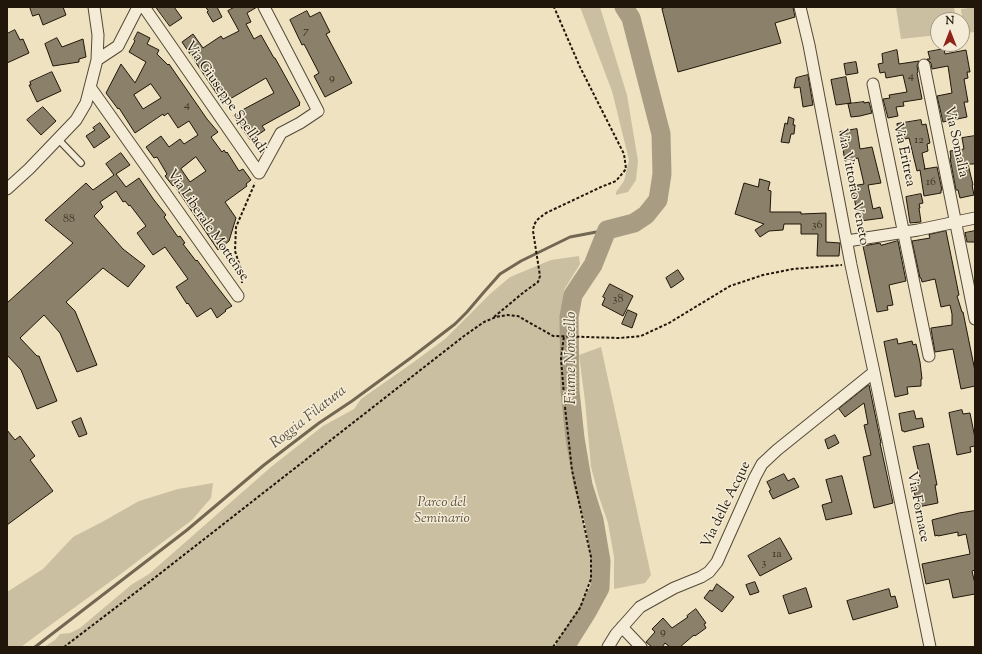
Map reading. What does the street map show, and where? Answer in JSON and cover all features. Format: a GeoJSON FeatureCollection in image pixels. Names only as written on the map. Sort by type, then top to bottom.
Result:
{"type":"FeatureCollection","features":[{"type":"Feature","properties":{"kind":"street"},"geometry":{"type":"LineString","coordinates":[[7,189],[29,169],[76,120],[86,103],[97,60],[98,35],[94,7]]}},
{"type":"Feature","properties":{"kind":"street"},"geometry":{"type":"LineString","coordinates":[[97,60],[118,46],[138,7]]}},
{"type":"Feature","properties":{"kind":"street","name":"Via Giuseppe Spelladi"},"geometry":{"type":"LineString","coordinates":[[144,7],[259,173],[281,133],[318,111],[264,7]]}},
{"type":"Feature","properties":{"kind":"street","name":"Via Vittorio Veneto"},"geometry":{"type":"LineString","coordinates":[[800,7],[810,45],[851,265],[874,372]]}},
{"type":"Feature","properties":{"kind":"street","name":"Via Somalia"},"geometry":{"type":"LineString","coordinates":[[924,65],[975,319]]}},
{"type":"Feature","properties":{"kind":"street","name":"Via Eritrea"},"geometry":{"type":"LineString","coordinates":[[873,84],[929,356]]}},
{"type":"Feature","properties":{"kind":"street","name":"Via Liberale Mottense"},"geometry":{"type":"LineString","coordinates":[[90,87],[238,296]]}},
{"type":"Feature","properties":{"kind":"street"},"geometry":{"type":"LineString","coordinates":[[847,241],[975,218]]}},
{"type":"Feature","properties":{"kind":"street","name":"Via delle Acque"},"geometry":{"type":"LineString","coordinates":[[608,647],[616,634],[640,606],[674,588],[702,577],[709,572],[717,562],[762,464],[777,450],[874,372]]}},
{"type":"Feature","properties":{"kind":"street","name":"Via Fornace"},"geometry":{"type":"LineString","coordinates":[[874,372],[930,647]]}},
{"type":"Feature","properties":{"kind":"street"},"geometry":{"type":"LineString","coordinates":[[622,627],[641,647]]}},
{"type":"Feature","properties":{"kind":"lane"},"geometry":{"type":"LineString","coordinates":[[58,139],[81,163]]}},
{"type":"Feature","properties":{"kind":"path"},"geometry":{"type":"LineString","coordinates":[[492,319],[538,282],[540,276],[532,231],[533,224],[546,213],[616,181],[626,170],[624,154],[580,67],[554,7]]}},
{"type":"Feature","properties":{"kind":"path","name":"Via Liberale Mottense"},"geometry":{"type":"LineString","coordinates":[[238,296],[242,286],[242,273],[235,251],[236,227],[259,173]]}},
{"type":"Feature","properties":{"kind":"path"},"geometry":{"type":"LineString","coordinates":[[64,647],[484,322],[507,315],[518,316],[553,336],[620,338],[641,336],[669,323],[730,286],[744,281],[793,269],[851,265]]}},
{"type":"Feature","properties":{"kind":"path"},"geometry":{"type":"LineString","coordinates":[[552,647],[580,608],[591,579],[591,557],[572,470],[565,408],[561,359],[564,336]]}},
{"type":"Feature","properties":{"kind":"green space"},"geometry":{"type":"Polygon","coordinates":[[[580,7],[600,7],[627,95],[638,161],[636,180],[628,192],[616,195],[616,192],[624,181],[629,160],[612,91],[580,7]]]}},
{"type":"Feature","properties":{"kind":"green space"},"geometry":{"type":"Polygon","coordinates":[[[896,7],[954,7],[955,12],[930,12],[930,36],[901,39],[896,7]]]}},
{"type":"Feature","properties":{"kind":"green space"},"geometry":{"type":"Polygon","coordinates":[[[975,7],[975,32],[970,32],[970,12],[961,12],[961,9],[975,7]]]}},
{"type":"Feature","properties":{"kind":"green space","name":"Parco del Seminario"},"geometry":{"type":"Polygon","coordinates":[[[579,256],[580,264],[564,290],[561,359],[572,470],[591,557],[591,579],[580,608],[553,647],[44,647],[55,640],[60,634],[70,633],[80,628],[131,585],[149,574],[271,467],[323,426],[354,409],[361,399],[445,339],[490,294],[510,277],[551,260],[579,256]]]}},
{"type":"Feature","properties":{"kind":"green space"},"geometry":{"type":"Polygon","coordinates":[[[601,347],[651,575],[645,583],[614,589],[614,557],[608,523],[591,467],[579,355],[601,347]]]}},
{"type":"Feature","properties":{"kind":"green space"},"geometry":{"type":"Polygon","coordinates":[[[213,483],[211,498],[192,520],[21,647],[7,647],[7,592],[43,569],[73,537],[139,501],[178,489],[213,483]]]}},
{"type":"Feature","properties":{"kind":"building"},"geometry":{"type":"Polygon","coordinates":[[[30,7],[63,7],[66,15],[43,25],[39,14],[33,16],[30,7]]]}},
{"type":"Feature","properties":{"kind":"building"},"geometry":{"type":"Polygon","coordinates":[[[156,7],[174,7],[182,18],[170,26],[156,7]]]}},
{"type":"Feature","properties":{"kind":"building"},"geometry":{"type":"Polygon","coordinates":[[[206,7],[217,7],[222,17],[213,22],[207,12],[206,7]]]}},
{"type":"Feature","properties":{"kind":"building"},"geometry":{"type":"Polygon","coordinates":[[[235,7],[257,7],[247,13],[251,22],[246,24],[254,39],[261,35],[300,103],[300,105],[262,126],[265,130],[250,140],[233,115],[274,93],[266,78],[223,103],[182,42],[193,34],[203,48],[221,36],[223,39],[239,31],[228,11],[235,7]]]}},
{"type":"Feature","properties":{"kind":"building"},"geometry":{"type":"Polygon","coordinates":[[[667,7],[793,7],[795,17],[775,23],[781,43],[678,72],[662,9],[667,7]]]}},
{"type":"Feature","properties":{"kind":"building"},"geometry":{"type":"Polygon","coordinates":[[[307,11],[310,17],[320,12],[330,32],[326,34],[352,83],[325,97],[314,76],[319,73],[304,44],[302,45],[290,20],[307,11]]]}},
{"type":"Feature","properties":{"kind":"building"},"geometry":{"type":"Polygon","coordinates":[[[15,30],[20,40],[23,39],[29,53],[7,63],[7,34],[15,30]]]}},
{"type":"Feature","properties":{"kind":"building"},"geometry":{"type":"Polygon","coordinates":[[[138,32],[150,38],[147,44],[159,50],[157,54],[168,65],[169,64],[207,119],[218,132],[211,137],[222,152],[224,150],[226,153],[227,152],[239,171],[243,169],[251,180],[246,184],[247,186],[225,202],[236,218],[229,241],[218,250],[174,185],[173,186],[165,176],[167,174],[157,157],[154,158],[146,147],[161,136],[169,147],[180,139],[184,144],[198,135],[189,121],[178,128],[168,113],[164,116],[163,114],[135,133],[119,108],[118,109],[106,93],[121,64],[135,83],[146,62],[129,52],[135,41],[134,40],[138,32]],[[151,84],[134,95],[143,109],[161,98],[151,84]],[[196,157],[181,169],[190,182],[206,171],[196,157]]]}},
{"type":"Feature","properties":{"kind":"building"},"geometry":{"type":"Polygon","coordinates":[[[57,38],[62,47],[83,39],[86,57],[79,59],[79,62],[53,66],[45,44],[57,38]]]}},
{"type":"Feature","properties":{"kind":"building"},"geometry":{"type":"Polygon","coordinates":[[[897,50],[899,64],[919,61],[917,73],[922,99],[903,102],[904,106],[896,107],[898,116],[888,118],[883,99],[890,98],[889,95],[907,92],[903,75],[886,78],[885,72],[880,73],[878,64],[883,63],[882,54],[897,50]]]}},
{"type":"Feature","properties":{"kind":"building"},"geometry":{"type":"Polygon","coordinates":[[[928,52],[945,52],[945,54],[966,52],[970,72],[967,72],[968,78],[964,79],[968,102],[964,102],[967,117],[943,122],[937,96],[952,93],[948,66],[932,69],[931,63],[927,59],[930,59],[928,52]]]}},
{"type":"Feature","properties":{"kind":"building"},"geometry":{"type":"Polygon","coordinates":[[[856,62],[858,73],[846,75],[844,64],[856,62]]]}},
{"type":"Feature","properties":{"kind":"building"},"geometry":{"type":"Polygon","coordinates":[[[52,72],[61,91],[37,102],[29,85],[31,85],[30,82],[52,72]]]}},
{"type":"Feature","properties":{"kind":"building"},"geometry":{"type":"Polygon","coordinates":[[[808,75],[813,105],[803,107],[800,87],[794,88],[796,78],[808,75]]]}},
{"type":"Feature","properties":{"kind":"building"},"geometry":{"type":"Polygon","coordinates":[[[846,77],[851,103],[836,105],[831,80],[846,77]]]}},
{"type":"Feature","properties":{"kind":"building"},"geometry":{"type":"Polygon","coordinates":[[[869,102],[872,113],[851,117],[848,104],[869,102]]]}},
{"type":"Feature","properties":{"kind":"building"},"geometry":{"type":"Polygon","coordinates":[[[43,107],[56,121],[41,135],[27,120],[43,107]]]}},
{"type":"Feature","properties":{"kind":"building"},"geometry":{"type":"Polygon","coordinates":[[[789,117],[794,119],[794,134],[791,134],[789,143],[781,142],[785,123],[787,124],[789,117]]]}},
{"type":"Feature","properties":{"kind":"building"},"geometry":{"type":"Polygon","coordinates":[[[921,120],[922,125],[926,124],[930,143],[927,144],[928,151],[922,153],[925,169],[937,167],[942,190],[941,193],[924,196],[920,170],[917,171],[909,138],[900,140],[897,124],[921,120]]]}},
{"type":"Feature","properties":{"kind":"building"},"geometry":{"type":"Polygon","coordinates":[[[100,123],[110,137],[94,148],[86,136],[95,130],[93,128],[100,123]]]}},
{"type":"Feature","properties":{"kind":"building"},"geometry":{"type":"Polygon","coordinates":[[[857,129],[860,149],[872,147],[881,183],[868,185],[873,209],[880,207],[883,218],[860,221],[858,218],[852,186],[864,184],[858,158],[845,161],[840,132],[857,129]]]}},
{"type":"Feature","properties":{"kind":"building"},"geometry":{"type":"Polygon","coordinates":[[[975,136],[975,164],[968,164],[974,195],[960,198],[958,190],[956,190],[950,151],[964,149],[962,138],[975,136]]]}},
{"type":"Feature","properties":{"kind":"building"},"geometry":{"type":"Polygon","coordinates":[[[121,153],[130,165],[116,174],[126,187],[139,178],[166,215],[164,217],[178,237],[180,236],[185,243],[183,244],[232,306],[225,310],[226,311],[217,318],[211,308],[197,317],[176,287],[188,279],[165,247],[153,255],[137,233],[146,226],[130,205],[129,206],[125,201],[123,202],[116,191],[100,202],[103,207],[94,216],[123,249],[145,266],[128,287],[103,268],[66,302],[75,311],[97,365],[77,372],[60,333],[44,315],[20,338],[37,356],[39,356],[57,401],[37,409],[21,370],[7,355],[7,303],[73,243],[45,220],[86,183],[93,190],[114,175],[106,164],[121,153]]]}},
{"type":"Feature","properties":{"kind":"building"},"geometry":{"type":"Polygon","coordinates":[[[760,179],[770,182],[768,190],[771,191],[770,212],[801,212],[801,214],[826,213],[826,242],[840,243],[839,256],[817,256],[818,234],[801,234],[801,224],[784,224],[783,230],[769,231],[760,237],[755,230],[764,224],[735,214],[744,183],[758,187],[760,179]]]}},
{"type":"Feature","properties":{"kind":"building"},"geometry":{"type":"Polygon","coordinates":[[[921,194],[923,203],[919,204],[919,208],[921,222],[910,223],[906,197],[921,194]]]}},
{"type":"Feature","properties":{"kind":"building"},"geometry":{"type":"Polygon","coordinates":[[[946,231],[959,295],[957,296],[963,312],[975,371],[975,386],[961,389],[953,349],[935,352],[931,329],[952,325],[950,305],[941,307],[935,279],[922,282],[912,241],[930,238],[929,235],[946,231]]]}},
{"type":"Feature","properties":{"kind":"building"},"geometry":{"type":"Polygon","coordinates":[[[975,231],[975,242],[967,242],[965,233],[975,231]]]}},
{"type":"Feature","properties":{"kind":"building"},"geometry":{"type":"Polygon","coordinates":[[[898,241],[906,281],[889,285],[893,305],[887,306],[888,310],[877,312],[863,246],[880,243],[881,245],[898,241]]]}},
{"type":"Feature","properties":{"kind":"building"},"geometry":{"type":"Polygon","coordinates":[[[678,270],[684,279],[671,288],[666,278],[678,270]]]}},
{"type":"Feature","properties":{"kind":"building"},"geometry":{"type":"Polygon","coordinates":[[[610,284],[633,296],[623,316],[602,305],[605,298],[603,297],[610,284]]]}},
{"type":"Feature","properties":{"kind":"building"},"geometry":{"type":"Polygon","coordinates":[[[628,310],[637,314],[632,328],[622,324],[628,310]]]}},
{"type":"Feature","properties":{"kind":"building"},"geometry":{"type":"Polygon","coordinates":[[[897,339],[898,344],[912,341],[913,345],[916,344],[922,379],[921,386],[907,387],[908,394],[895,397],[884,342],[897,339]]]}},
{"type":"Feature","properties":{"kind":"building"},"geometry":{"type":"Polygon","coordinates":[[[869,385],[893,503],[874,508],[863,457],[871,455],[864,425],[868,424],[864,403],[845,417],[839,409],[869,385]]]}},
{"type":"Feature","properties":{"kind":"building"},"geometry":{"type":"Polygon","coordinates":[[[962,410],[963,414],[970,413],[975,446],[970,447],[971,452],[957,455],[949,413],[962,410]]]}},
{"type":"Feature","properties":{"kind":"building"},"geometry":{"type":"Polygon","coordinates":[[[914,411],[916,419],[922,418],[924,427],[904,432],[902,431],[899,414],[914,411]]]}},
{"type":"Feature","properties":{"kind":"building"},"geometry":{"type":"Polygon","coordinates":[[[81,418],[87,434],[79,437],[72,422],[81,418]]]}},
{"type":"Feature","properties":{"kind":"building"},"geometry":{"type":"Polygon","coordinates":[[[7,430],[15,440],[20,436],[35,456],[30,460],[53,491],[7,525],[7,430]]]}},
{"type":"Feature","properties":{"kind":"building"},"geometry":{"type":"Polygon","coordinates":[[[835,435],[839,443],[828,449],[825,440],[835,435]]]}},
{"type":"Feature","properties":{"kind":"building"},"geometry":{"type":"Polygon","coordinates":[[[929,444],[937,485],[935,485],[938,503],[918,507],[917,496],[915,496],[913,483],[921,482],[913,447],[929,444]]]}},
{"type":"Feature","properties":{"kind":"building"},"geometry":{"type":"Polygon","coordinates":[[[784,474],[788,481],[794,478],[799,487],[773,499],[767,482],[784,474]]]}},
{"type":"Feature","properties":{"kind":"building"},"geometry":{"type":"Polygon","coordinates":[[[842,476],[852,514],[826,520],[822,505],[832,502],[826,480],[842,476]]]}},
{"type":"Feature","properties":{"kind":"building"},"geometry":{"type":"Polygon","coordinates":[[[975,511],[975,570],[972,571],[975,584],[975,594],[953,598],[949,579],[926,584],[922,564],[970,554],[966,534],[958,536],[958,532],[935,536],[932,520],[959,513],[975,511]]]}},
{"type":"Feature","properties":{"kind":"building"},"geometry":{"type":"Polygon","coordinates":[[[780,538],[792,559],[760,576],[748,556],[780,538]]]}},
{"type":"Feature","properties":{"kind":"building"},"geometry":{"type":"Polygon","coordinates":[[[755,582],[759,592],[750,595],[746,585],[755,582]]]}},
{"type":"Feature","properties":{"kind":"building"},"geometry":{"type":"Polygon","coordinates":[[[717,584],[734,597],[722,612],[704,598],[717,584]]]}},
{"type":"Feature","properties":{"kind":"building"},"geometry":{"type":"Polygon","coordinates":[[[806,588],[812,607],[789,614],[783,596],[806,588]]]}},
{"type":"Feature","properties":{"kind":"building"},"geometry":{"type":"Polygon","coordinates":[[[889,589],[891,597],[895,596],[898,607],[853,620],[847,601],[889,589]]]}},
{"type":"Feature","properties":{"kind":"building"},"geometry":{"type":"Polygon","coordinates":[[[696,609],[706,623],[704,624],[706,628],[695,636],[694,635],[680,647],[670,647],[665,643],[662,647],[652,647],[646,642],[655,632],[652,629],[663,618],[672,628],[688,617],[687,616],[696,609]]]}},
{"type":"Feature","properties":{"kind":"waterway","name":"Fiume Noncello"},"geometry":{"type":"LineString","coordinates":[[565,647],[600,588],[601,561],[594,520],[583,485],[575,438],[570,391],[569,317],[573,295],[593,265],[607,230],[634,223],[646,215],[658,200],[662,174],[661,134],[631,18],[624,7]]}},
{"type":"Feature","properties":{"kind":"waterway","name":"Roggia Filatura"},"geometry":{"type":"LineString","coordinates":[[35,647],[187,530],[264,465],[455,324],[500,274],[521,261],[570,237],[607,230]]}}]}
